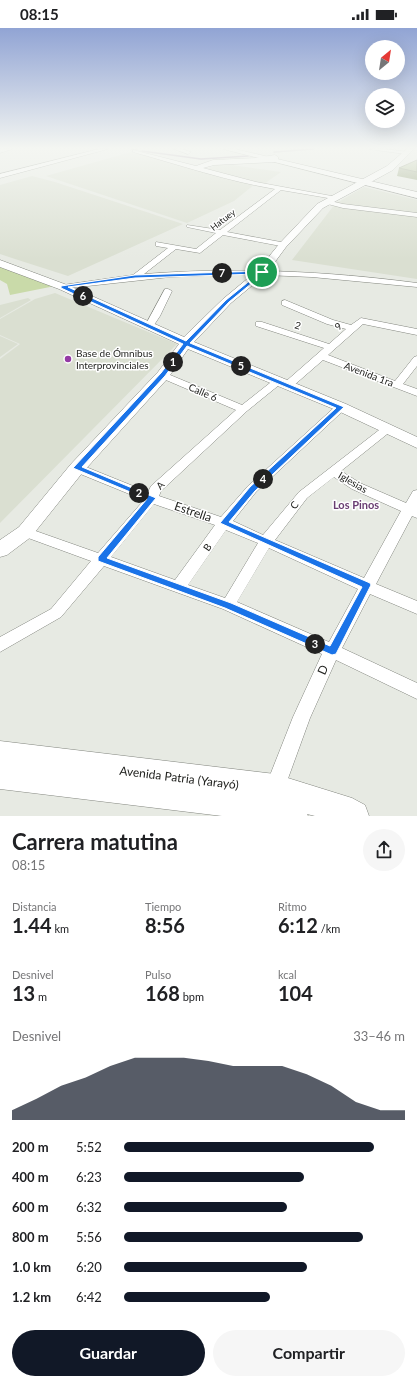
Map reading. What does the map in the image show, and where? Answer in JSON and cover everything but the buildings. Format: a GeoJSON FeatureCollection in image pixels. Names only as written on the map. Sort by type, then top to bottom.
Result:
{"type":"FeatureCollection","features":[{"type":"Feature","properties":{"kind":"main road"},"geometry":{"type":"LineString","coordinates":[[384,186],[417,196]]}},
{"type":"Feature","properties":{"kind":"main road"},"geometry":{"type":"LineString","coordinates":[[391,186],[417,191]]}},
{"type":"Feature","properties":{"kind":"main road","name":"Avenida Patria (Yarayó)"},"geometry":{"type":"LineString","coordinates":[[0,755],[275,789],[341,809],[354,816]]}},
{"type":"Feature","properties":{"kind":"main road","name":"Avenida Patria (Yarayó)"},"geometry":{"type":"LineString","coordinates":[[0,775],[199,798],[273,810],[293,816]]}},
{"type":"Feature","properties":{"kind":"street"},"geometry":{"type":"LineString","coordinates":[[267,186],[330,200],[343,206],[417,215]]}},
{"type":"Feature","properties":{"kind":"street"},"geometry":{"type":"LineString","coordinates":[[0,550],[25,532],[77,468],[163,375],[186,344],[228,301],[262,272],[283,245],[320,206],[358,186]]}},
{"type":"Feature","properties":{"kind":"street","name":"Hatuey"},"geometry":{"type":"LineString","coordinates":[[174,247],[197,251],[280,188]]}},
{"type":"Feature","properties":{"kind":"street"},"geometry":{"type":"LineString","coordinates":[[189,226],[283,245]]}},
{"type":"Feature","properties":{"kind":"street"},"geometry":{"type":"LineString","coordinates":[[159,244],[174,247]]}},
{"type":"Feature","properties":{"kind":"street"},"geometry":{"type":"LineString","coordinates":[[135,277],[174,247]]}},
{"type":"Feature","properties":{"kind":"street"},"geometry":{"type":"LineString","coordinates":[[0,263],[63,287],[186,344],[341,407],[417,443]]}},
{"type":"Feature","properties":{"kind":"street"},"geometry":{"type":"LineString","coordinates":[[63,287],[135,277],[262,272],[336,275],[417,285]]}},
{"type":"Feature","properties":{"kind":"street"},"geometry":{"type":"LineString","coordinates":[[149,326],[156,316],[168,291]]}},
{"type":"Feature","properties":{"kind":"street"},"geometry":{"type":"LineString","coordinates":[[285,303],[330,322],[352,328]]}},
{"type":"Feature","properties":{"kind":"street","name":"9"},"geometry":{"type":"LineString","coordinates":[[284,383],[322,356],[330,347],[361,321],[417,332]]}},
{"type":"Feature","properties":{"kind":"street","name":"2"},"geometry":{"type":"LineString","coordinates":[[259,324],[330,347]]}},
{"type":"Feature","properties":{"kind":"street","name":"Avenida 1ra"},"geometry":{"type":"LineString","coordinates":[[322,356],[417,393]]}},
{"type":"Feature","properties":{"kind":"street"},"geometry":{"type":"LineString","coordinates":[[397,385],[417,359]]}},
{"type":"Feature","properties":{"kind":"street","name":"Calle 6"},"geometry":{"type":"LineString","coordinates":[[163,375],[243,409]]}},
{"type":"Feature","properties":{"kind":"street","name":"A"},"geometry":{"type":"LineString","coordinates":[[0,645],[56,613],[152,498],[154,489],[243,409],[284,383]]}},
{"type":"Feature","properties":{"kind":"street","name":"B"},"geometry":{"type":"LineString","coordinates":[[178,588],[224,523],[252,489],[341,407]]}},
{"type":"Feature","properties":{"kind":"street","name":"C"},"geometry":{"type":"LineString","coordinates":[[228,605],[266,541],[303,495],[387,429]]}},
{"type":"Feature","properties":{"kind":"street","name":"Estrella"},"geometry":{"type":"LineString","coordinates":[[77,468],[152,498],[224,523],[417,608]]}},
{"type":"Feature","properties":{"kind":"street","name":"Iglesias"},"geometry":{"type":"LineString","coordinates":[[333,471],[356,486],[413,512]]}},
{"type":"Feature","properties":{"kind":"street","name":"D"},"geometry":{"type":"LineString","coordinates":[[275,789],[302,717],[332,651],[367,585],[413,512],[417,494]]}},
{"type":"Feature","properties":{"kind":"street"},"geometry":{"type":"LineString","coordinates":[[25,532],[228,605],[332,651],[417,691]]}},
{"type":"Feature","properties":{"kind":"shaded area"},"geometry":{"type":"Polygon","coordinates":[[[0,186],[66,186],[183,224],[68,276],[0,254],[0,186]]]}},
{"type":"Feature","properties":{"kind":"shaded area"},"geometry":{"type":"Polygon","coordinates":[[[75,186],[253,186],[234,201],[187,223],[75,186]]]}},
{"type":"Feature","properties":{"kind":"shaded area"},"geometry":{"type":"Polygon","coordinates":[[[364,187],[417,200],[417,279],[292,260],[335,204],[364,187]]]}},
{"type":"Feature","properties":{"kind":"shaded area"},"geometry":{"type":"Polygon","coordinates":[[[55,293],[177,344],[0,523],[0,359],[20,344],[0,335],[0,319],[35,299],[55,293]]]}},
{"type":"Feature","properties":{"kind":"shaded area"},"geometry":{"type":"Polygon","coordinates":[[[28,298],[31,300],[0,318],[0,305],[28,298]]]}},
{"type":"Feature","properties":{"kind":"shaded area"},"geometry":{"type":"Polygon","coordinates":[[[0,336],[18,344],[0,357],[0,336]]]}},
{"type":"Feature","properties":{"kind":"green space"},"geometry":{"type":"Polygon","coordinates":[[[0,265],[55,286],[10,295],[7,284],[0,280],[0,265]]]}},
{"type":"Feature","properties":{"kind":"place","name":"Base de Ómnibus Interprovinciales"},"geometry":{"type":"Point","coordinates":[68,359]}},
{"type":"Feature","properties":{"kind":"district","name":"Los Pinos"},"geometry":{"type":"Point","coordinates":[356,505]}},
{"type":"Feature","properties":{"kind":"route"},"geometry":{"type":"LineString","coordinates":[[262,272],[178,274],[135,277],[63,287],[186,344],[341,407],[252,489],[224,523],[367,585],[332,651],[228,605],[160,582],[101,559],[152,498],[77,468],[163,375],[186,344],[207,320],[262,272]]}}]}
